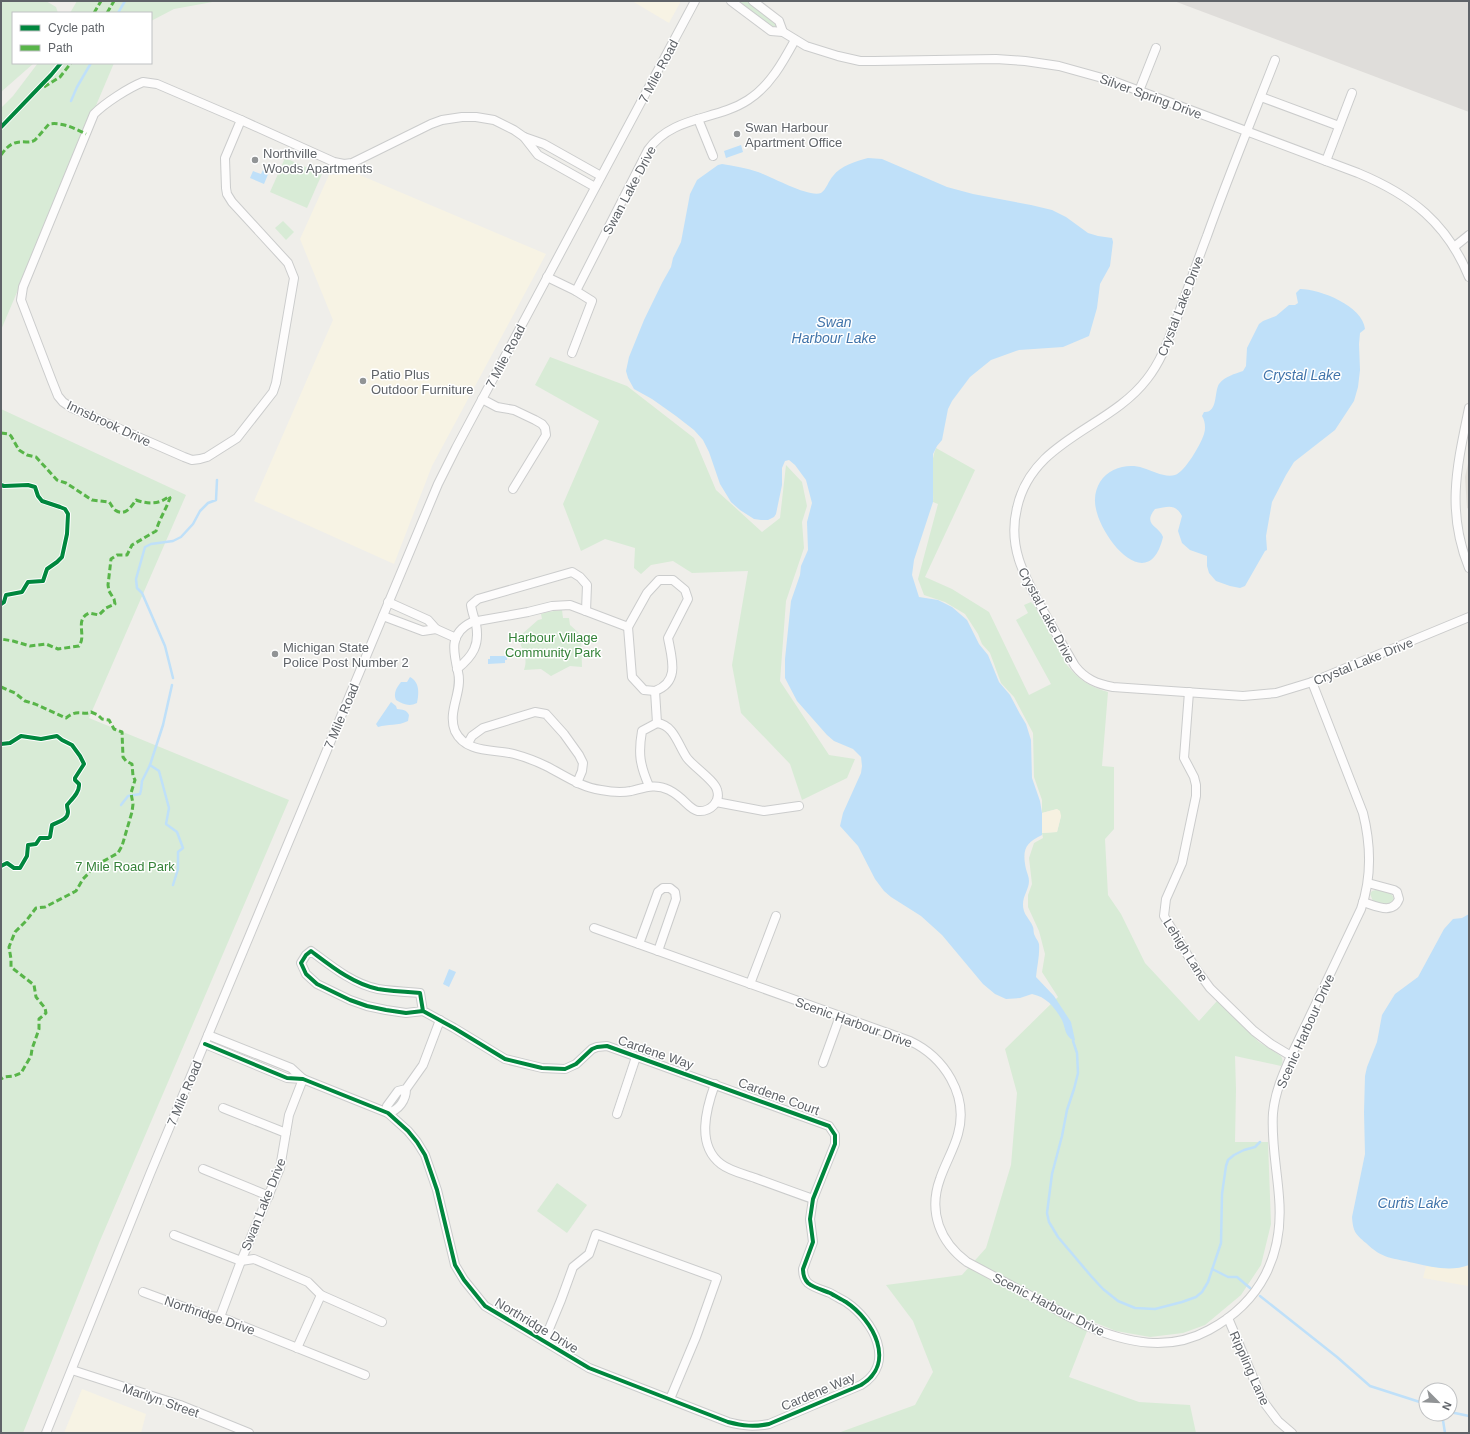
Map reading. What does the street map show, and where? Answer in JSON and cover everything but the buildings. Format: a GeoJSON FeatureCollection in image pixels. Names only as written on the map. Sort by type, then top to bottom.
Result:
{"type":"FeatureCollection","features":[{"type":"Feature","properties":{"kind":"street","name":"7 Mile Road"},"geometry":{"type":"LineString","coordinates":[[46,1433],[150,1174],[438,484],[695,1]]}},
{"type":"Feature","properties":{"kind":"street","name":"Silver Spring Drive"},"geometry":{"type":"LineString","coordinates":[[731,1],[771,31],[783,32],[806,46],[860,61],[996,59],[1043,63],[1104,78],[1139,91],[1380,182],[1400,193],[1427,214],[1442,230],[1454,247],[1469,277]]}},
{"type":"Feature","properties":{"kind":"street","name":"Silver Spring Drive"},"geometry":{"type":"LineString","coordinates":[[754,1],[779,21],[783,32]]}},
{"type":"Feature","properties":{"kind":"street","name":"Swan Lake Drive"},"geometry":{"type":"LineString","coordinates":[[576,291],[651,146],[662,134],[670,129],[736,106],[753,96],[772,77],[795,40]]}},
{"type":"Feature","properties":{"kind":"street"},"geometry":{"type":"LineString","coordinates":[[1139,91],[1156,48]]}},
{"type":"Feature","properties":{"kind":"street","name":"Crystal Lake Drive"},"geometry":{"type":"LineString","coordinates":[[1275,60],[1212,221],[1166,345],[1156,366],[1146,380],[1126,400],[1051,452],[1031,473],[1022,492],[1015,518],[1015,546],[1022,572],[1068,655],[1080,673],[1094,682],[1103,685],[1243,696],[1263,695],[1289,690],[1312,682],[1469,617]]}},
{"type":"Feature","properties":{"kind":"street","name":"Innsbrook Drive"},"geometry":{"type":"LineString","coordinates":[[241,120],[225,158],[227,194],[232,202],[288,263],[293,273],[294,282],[276,383],[273,392],[237,438],[207,457],[192,460],[72,408],[63,402],[58,396],[49,374],[22,300],[21,291],[91,120],[99,109],[138,84],[149,82],[157,84],[241,120],[334,162],[344,164],[352,163],[431,124],[453,118],[476,117],[494,120],[524,137],[544,144],[601,176]]}},
{"type":"Feature","properties":{"kind":"street"},"geometry":{"type":"LineString","coordinates":[[1326,161],[1352,94]]}},
{"type":"Feature","properties":{"kind":"street"},"geometry":{"type":"LineString","coordinates":[[1261,97],[1339,126]]}},
{"type":"Feature","properties":{"kind":"street"},"geometry":{"type":"LineString","coordinates":[[698,119],[713,156]]}},
{"type":"Feature","properties":{"kind":"street","name":"Innsbrook Drive"},"geometry":{"type":"LineString","coordinates":[[524,137],[538,155],[595,187]]}},
{"type":"Feature","properties":{"kind":"street"},"geometry":{"type":"LineString","coordinates":[[1454,247],[1469,235]]}},
{"type":"Feature","properties":{"kind":"street"},"geometry":{"type":"LineString","coordinates":[[547,278],[576,291],[592,301],[572,353]]}},
{"type":"Feature","properties":{"kind":"street"},"geometry":{"type":"LineString","coordinates":[[482,399],[497,407],[514,410],[542,424],[545,428],[546,434],[513,489]]}},
{"type":"Feature","properties":{"kind":"street"},"geometry":{"type":"LineString","coordinates":[[1469,408],[1456,471],[1455,492],[1458,532],[1469,568]]}},
{"type":"Feature","properties":{"kind":"street"},"geometry":{"type":"LineString","coordinates":[[457,669],[472,654],[475,646],[477,636],[471,605],[478,599],[572,572],[580,577],[587,585],[586,611]]}},
{"type":"Feature","properties":{"kind":"street"},"geometry":{"type":"LineString","coordinates":[[659,580],[673,580],[685,590],[688,599],[668,638],[672,657],[670,682],[662,688],[655,691],[644,690],[632,677],[628,627],[647,593],[659,580]]}},
{"type":"Feature","properties":{"kind":"street"},"geometry":{"type":"LineString","coordinates":[[388,602],[428,620],[436,629],[456,638]]}},
{"type":"Feature","properties":{"kind":"street"},"geometry":{"type":"LineString","coordinates":[[628,627],[570,605],[552,606],[468,624],[460,631],[454,644],[454,654],[460,685],[454,706],[453,720],[459,738],[474,748],[508,752],[545,765],[577,783],[598,790],[610,792],[632,791],[649,786],[660,787],[669,790],[698,811],[707,810],[712,807],[718,796],[715,786],[688,759],[670,729],[665,725],[657,723],[642,731],[639,748],[642,769],[649,786]]}},
{"type":"Feature","properties":{"kind":"street"},"geometry":{"type":"LineString","coordinates":[[383,616],[423,631],[436,629]]}},
{"type":"Feature","properties":{"kind":"street","name":"Scenic Harbour Drive"},"geometry":{"type":"LineString","coordinates":[[594,928],[920,1046],[939,1062],[952,1080],[959,1104],[960,1126],[956,1140],[939,1181],[935,1206],[938,1222],[943,1236],[949,1246],[960,1257],[1087,1326],[1125,1340],[1153,1343],[1180,1340],[1206,1332],[1228,1318],[1244,1304],[1258,1288],[1269,1268],[1279,1229],[1280,1210],[1273,1135],[1273,1113],[1278,1085],[1363,902],[1368,883],[1370,854],[1364,813],[1312,682]]}},
{"type":"Feature","properties":{"kind":"street"},"geometry":{"type":"LineString","coordinates":[[655,691],[657,723]]}},
{"type":"Feature","properties":{"kind":"street","name":"Lehigh Lane"},"geometry":{"type":"LineString","coordinates":[[1189,692],[1184,758],[1194,777],[1196,796],[1182,863],[1166,899],[1164,916],[1196,969],[1210,988],[1254,1031],[1271,1044],[1291,1056]]}},
{"type":"Feature","properties":{"kind":"street"},"geometry":{"type":"LineString","coordinates":[[468,743],[472,736],[483,728],[535,712],[546,714],[564,734],[583,763],[582,771],[577,783]]}},
{"type":"Feature","properties":{"kind":"street"},"geometry":{"type":"LineString","coordinates":[[716,802],[764,810],[798,806]]}},
{"type":"Feature","properties":{"kind":"street"},"geometry":{"type":"LineString","coordinates":[[1363,902],[1389,909],[1395,906],[1399,899],[1398,892],[1368,883]]}},
{"type":"Feature","properties":{"kind":"street"},"geometry":{"type":"LineString","coordinates":[[639,944],[658,892],[663,888],[670,888],[675,892],[676,898],[658,951]]}},
{"type":"Feature","properties":{"kind":"street"},"geometry":{"type":"LineString","coordinates":[[750,984],[776,916]]}},
{"type":"Feature","properties":{"kind":"street"},"geometry":{"type":"LineString","coordinates":[[311,951],[341,973],[361,983],[377,989],[420,993],[423,1011],[406,1012],[386,1010],[367,1006],[350,1000],[317,984],[306,974],[301,963],[306,955],[311,951]]}},
{"type":"Feature","properties":{"kind":"street","name":"Cardene Way"},"geometry":{"type":"LineString","coordinates":[[423,1011],[505,1059],[542,1068],[557,1069],[570,1067],[576,1064],[592,1049],[602,1046],[610,1047],[715,1084]]}},
{"type":"Feature","properties":{"kind":"street"},"geometry":{"type":"LineString","coordinates":[[823,1063],[840,1016]]}},
{"type":"Feature","properties":{"kind":"street"},"geometry":{"type":"LineString","coordinates":[[388,1113],[395,1111],[406,1097],[406,1089],[423,1065],[440,1020]]}},
{"type":"Feature","properties":{"kind":"street","name":"Northridge Drive"},"geometry":{"type":"LineString","coordinates":[[208,1035],[291,1068],[303,1079]]}},
{"type":"Feature","properties":{"kind":"street","name":"Northridge Drive"},"geometry":{"type":"LineString","coordinates":[[205,1044],[287,1078],[303,1079],[384,1110],[408,1131],[417,1142],[429,1164],[437,1190],[455,1265],[461,1277],[485,1306],[589,1368],[728,1422],[744,1430]]}},
{"type":"Feature","properties":{"kind":"street"},"geometry":{"type":"LineString","coordinates":[[617,1114],[636,1056]]}},
{"type":"Feature","properties":{"kind":"street","name":"Swan Lake Drive"},"geometry":{"type":"LineString","coordinates":[[220,1317],[241,1261],[283,1160],[289,1115],[303,1079]]}},
{"type":"Feature","properties":{"kind":"street"},"geometry":{"type":"LineString","coordinates":[[715,1084],[707,1107],[705,1120],[706,1144],[714,1157],[728,1168],[813,1198]]}},
{"type":"Feature","properties":{"kind":"street","name":"Cardene Court"},"geometry":{"type":"LineString","coordinates":[[715,1084],[825,1124],[831,1128],[835,1135],[834,1144],[813,1198]]}},
{"type":"Feature","properties":{"kind":"street"},"geometry":{"type":"LineString","coordinates":[[223,1108],[286,1133]]}},
{"type":"Feature","properties":{"kind":"street"},"geometry":{"type":"LineString","coordinates":[[203,1169],[269,1196]]}},
{"type":"Feature","properties":{"kind":"street","name":"Cardene Way"},"geometry":{"type":"LineString","coordinates":[[744,1430],[769,1424],[861,1384],[871,1377],[878,1364],[880,1353],[878,1343],[871,1329],[862,1317],[846,1302],[831,1293],[810,1284],[804,1277],[803,1269],[813,1242],[810,1218],[813,1198]]}},
{"type":"Feature","properties":{"kind":"street","name":"Northridge Drive"},"geometry":{"type":"LineString","coordinates":[[544,1342],[573,1267],[589,1254],[596,1234],[717,1278],[696,1337],[670,1399]]}},
{"type":"Feature","properties":{"kind":"street"},"geometry":{"type":"LineString","coordinates":[[174,1235],[241,1261],[254,1259],[308,1282],[320,1295],[382,1322]]}},
{"type":"Feature","properties":{"kind":"street","name":"Northridge Drive"},"geometry":{"type":"LineString","coordinates":[[143,1292],[208,1316],[220,1317],[365,1375]]}},
{"type":"Feature","properties":{"kind":"street"},"geometry":{"type":"LineString","coordinates":[[297,1348],[320,1295]]}},
{"type":"Feature","properties":{"kind":"street","name":"Rippling Lane"},"geometry":{"type":"LineString","coordinates":[[1228,1318],[1263,1401],[1278,1421],[1292,1433]]}},
{"type":"Feature","properties":{"kind":"street","name":"Marilyn Street"},"geometry":{"type":"LineString","coordinates":[[72,1370],[180,1405],[249,1433]]}},
{"type":"Feature","properties":{"kind":"shaded area"},"geometry":{"type":"Polygon","coordinates":[[[632,1],[681,1],[669,23],[632,1]]]}},
{"type":"Feature","properties":{"kind":"shaded area"},"geometry":{"type":"Polygon","coordinates":[[[1174,1],[1469,1],[1469,112],[1174,1]]]}},
{"type":"Feature","properties":{"kind":"shaded area"},"geometry":{"type":"Polygon","coordinates":[[[355,173],[546,254],[432,466],[394,564],[254,501],[333,320],[300,239],[329,175],[355,173]]]}},
{"type":"Feature","properties":{"kind":"shaded area"},"geometry":{"type":"Polygon","coordinates":[[[1469,459],[1469,509],[1467,508],[1465,477],[1469,459]]]}},
{"type":"Feature","properties":{"kind":"shaded area"},"geometry":{"type":"Polygon","coordinates":[[[82,1389],[146,1414],[141,1433],[64,1433],[82,1389]]]}},
{"type":"Feature","properties":{"kind":"green space"},"geometry":{"type":"Polygon","coordinates":[[[1,1],[46,1],[56,7],[58,12],[12,12],[12,64],[33,64],[1,92],[1,1]]]}},
{"type":"Feature","properties":{"kind":"green space"},"geometry":{"type":"Polygon","coordinates":[[[77,1],[218,1],[174,9],[152,20],[152,12],[71,12],[77,1]]]}},
{"type":"Feature","properties":{"kind":"green space"},"geometry":{"type":"Polygon","coordinates":[[[739,1],[749,1],[777,23],[777,27],[773,28],[739,1]]]}},
{"type":"Feature","properties":{"kind":"green space"},"geometry":{"type":"Polygon","coordinates":[[[37,64],[114,64],[1,330],[1,108],[13,96],[37,64]]]}},
{"type":"Feature","properties":{"kind":"green space"},"geometry":{"type":"Polygon","coordinates":[[[285,158],[322,174],[307,208],[270,192],[285,158]]]}},
{"type":"Feature","properties":{"kind":"green space"},"geometry":{"type":"Polygon","coordinates":[[[283,221],[294,232],[286,240],[275,228],[283,221]]]}},
{"type":"Feature","properties":{"kind":"green space"},"geometry":{"type":"Polygon","coordinates":[[[550,357],[627,386],[694,438],[716,490],[762,532],[780,518],[786,465],[802,482],[807,506],[802,522],[804,548],[786,601],[780,681],[829,755],[855,759],[847,778],[802,800],[790,764],[741,713],[732,665],[748,571],[692,573],[673,561],[651,565],[641,574],[634,568],[635,548],[605,539],[581,551],[563,504],[599,421],[535,385],[550,357]]]}},
{"type":"Feature","properties":{"kind":"green space","name":"7 Mile Road Park"},"geometry":{"type":"Polygon","coordinates":[[[1,409],[186,495],[89,718],[289,800],[99,1243],[23,1433],[1,1433],[1,409]]]}},
{"type":"Feature","properties":{"kind":"green space"},"geometry":{"type":"Polygon","coordinates":[[[936,448],[975,470],[925,577],[952,589],[989,612],[1029,695],[1051,684],[1016,620],[1028,613],[1024,605],[1031,602],[1035,606],[1071,670],[1085,682],[1108,692],[1102,766],[1114,767],[1114,829],[1105,839],[1108,895],[1121,914],[1145,963],[1199,1021],[1217,1001],[1259,1042],[1281,1056],[1282,1059],[1281,1066],[1235,1056],[1235,1142],[1268,1142],[1271,1224],[1261,1265],[1241,1295],[1205,1325],[1183,1333],[1150,1337],[1116,1331],[1091,1321],[1069,1377],[1139,1402],[1190,1405],[1196,1433],[838,1433],[915,1405],[933,1372],[913,1321],[886,1285],[962,1275],[986,1248],[1011,1165],[1017,1093],[1005,1049],[1058,997],[1042,972],[1045,954],[1039,931],[1028,907],[1028,895],[1032,884],[1029,858],[1034,843],[1043,838],[1042,833],[1057,832],[1061,816],[1057,809],[1042,813],[1042,800],[1034,777],[1033,733],[1014,697],[1001,683],[990,653],[982,644],[978,634],[965,614],[945,602],[924,595],[918,579],[938,504],[933,502],[932,467],[936,448]]]}},
{"type":"Feature","properties":{"kind":"green space","name":"Harbour Village Community Park"},"geometry":{"type":"Polygon","coordinates":[[[562,610],[563,618],[569,618],[570,625],[581,635],[582,667],[570,666],[551,676],[541,669],[524,670],[526,660],[520,640],[521,635],[538,620],[542,619],[541,614],[562,610]]]}},
{"type":"Feature","properties":{"kind":"green space"},"geometry":{"type":"Polygon","coordinates":[[[1376,890],[1390,893],[1394,900],[1387,904],[1373,901],[1370,894],[1372,891],[1376,890]]]}},
{"type":"Feature","properties":{"kind":"green space"},"geometry":{"type":"Polygon","coordinates":[[[557,1183],[587,1205],[567,1233],[537,1211],[557,1183]]]}},
{"type":"Feature","properties":{"kind":"sand"},"geometry":{"type":"Polygon","coordinates":[[[1057,809],[1060,811],[1061,816],[1057,832],[1042,833],[1042,813],[1057,809]]]}},
{"type":"Feature","properties":{"kind":"sand"},"geometry":{"type":"Polygon","coordinates":[[[1469,1265],[1468,1286],[1423,1278],[1426,1266],[1453,1268],[1469,1265]]]}},
{"type":"Feature","properties":{"kind":"water"},"geometry":{"type":"Polygon","coordinates":[[[741,145],[743,152],[726,158],[724,151],[741,145]]]}},
{"type":"Feature","properties":{"kind":"water","name":"Swan Harbour Lake"},"geometry":{"type":"Polygon","coordinates":[[[868,158],[882,159],[947,187],[973,194],[1052,210],[1066,217],[1088,233],[1112,238],[1113,242],[1110,266],[1100,284],[1097,308],[1089,336],[1063,347],[1019,350],[991,360],[970,377],[952,401],[948,409],[942,440],[933,454],[933,502],[914,560],[912,575],[919,597],[938,600],[952,607],[967,620],[979,644],[988,655],[999,682],[1010,695],[1026,724],[1031,740],[1032,778],[1040,801],[1042,813],[1042,835],[1028,844],[1026,848],[1024,857],[1029,878],[1029,885],[1024,898],[1023,906],[1039,944],[1036,977],[1054,996],[1071,1022],[1074,1041],[1067,1034],[1062,1020],[1056,1011],[1046,1000],[1032,994],[1020,998],[1006,999],[995,994],[983,984],[942,935],[921,916],[884,891],[875,879],[858,846],[840,826],[843,813],[861,773],[861,757],[853,749],[834,741],[827,735],[797,701],[785,678],[785,659],[791,601],[800,575],[801,566],[808,550],[807,522],[812,503],[806,480],[795,465],[789,460],[785,461],[782,468],[782,485],[776,514],[768,520],[754,519],[731,502],[720,484],[709,452],[703,440],[694,430],[676,416],[652,399],[634,389],[626,371],[629,357],[644,320],[671,267],[673,258],[681,242],[690,194],[697,180],[718,165],[722,164],[758,172],[799,190],[815,194],[821,193],[824,190],[836,172],[840,169],[853,162],[868,158]]]}},
{"type":"Feature","properties":{"kind":"water"},"geometry":{"type":"Polygon","coordinates":[[[263,170],[269,172],[264,184],[250,178],[253,171],[261,174],[263,170]]]}},
{"type":"Feature","properties":{"kind":"water","name":"Crystal Lake"},"geometry":{"type":"Polygon","coordinates":[[[1300,289],[1318,292],[1339,300],[1357,313],[1362,321],[1365,329],[1360,333],[1360,370],[1358,387],[1354,401],[1335,430],[1294,462],[1286,475],[1272,502],[1266,536],[1267,550],[1245,586],[1240,588],[1216,581],[1209,573],[1207,556],[1190,550],[1182,543],[1178,531],[1182,516],[1177,509],[1171,507],[1155,509],[1151,514],[1151,522],[1163,537],[1156,555],[1146,562],[1134,561],[1123,554],[1112,542],[1103,527],[1097,512],[1095,495],[1100,482],[1108,473],[1119,468],[1131,466],[1143,468],[1167,476],[1179,473],[1192,457],[1202,439],[1205,432],[1205,427],[1202,416],[1204,412],[1212,409],[1214,406],[1219,384],[1227,377],[1243,371],[1246,366],[1247,348],[1259,324],[1276,316],[1289,305],[1295,305],[1298,303],[1296,293],[1300,289]]]}},
{"type":"Feature","properties":{"kind":"water"},"geometry":{"type":"Polygon","coordinates":[[[490,656],[507,656],[507,660],[505,660],[505,663],[488,664],[488,659],[490,659],[490,656]]]}},
{"type":"Feature","properties":{"kind":"water"},"geometry":{"type":"Polygon","coordinates":[[[410,677],[416,682],[418,696],[417,703],[409,705],[396,700],[395,693],[401,682],[407,682],[410,677]]]}},
{"type":"Feature","properties":{"kind":"water"},"geometry":{"type":"Polygon","coordinates":[[[391,702],[397,709],[407,712],[409,715],[408,721],[400,724],[378,727],[376,724],[391,702]]]}},
{"type":"Feature","properties":{"kind":"water","name":"Curtis Lake"},"geometry":{"type":"Polygon","coordinates":[[[1469,914],[1469,1265],[1455,1268],[1442,1268],[1394,1259],[1377,1252],[1357,1235],[1353,1226],[1352,1217],[1365,1154],[1365,1076],[1377,1042],[1382,1015],[1395,994],[1418,977],[1444,929],[1453,919],[1462,918],[1469,914]]]}},
{"type":"Feature","properties":{"kind":"water"},"geometry":{"type":"Polygon","coordinates":[[[449,969],[456,972],[449,987],[443,984],[449,969]]]}},
{"type":"Feature","properties":{"kind":"waterway"},"geometry":{"type":"LineString","coordinates":[[119,12],[125,1]]}},
{"type":"Feature","properties":{"kind":"waterway"},"geometry":{"type":"LineString","coordinates":[[71,101],[90,64]]}},
{"type":"Feature","properties":{"kind":"waterway"},"geometry":{"type":"LineString","coordinates":[[173,678],[165,646],[142,593],[137,588],[136,579],[145,547],[151,544],[173,541],[181,537],[193,524],[200,511],[208,503],[216,500],[217,480]]}},
{"type":"Feature","properties":{"kind":"waterway"},"geometry":{"type":"LineString","coordinates":[[172,685],[163,725],[150,765],[159,771],[169,808],[166,824],[177,832],[183,848],[178,852],[178,869],[173,885]]}},
{"type":"Feature","properties":{"kind":"waterway"},"geometry":{"type":"LineString","coordinates":[[121,805],[128,796],[140,794],[142,781],[150,765]]}},
{"type":"Feature","properties":{"kind":"waterway"},"geometry":{"type":"LineString","coordinates":[[1073,1041],[1077,1053],[1078,1073],[1067,1110],[1052,1174],[1047,1213],[1049,1222],[1058,1237],[1103,1289],[1118,1301],[1135,1308],[1155,1309],[1196,1297],[1202,1292],[1208,1282],[1221,1243],[1222,1194],[1228,1160],[1244,1150],[1255,1147],[1260,1142]]}},
{"type":"Feature","properties":{"kind":"waterway"},"geometry":{"type":"LineString","coordinates":[[1212,1269],[1228,1277],[1237,1277],[1250,1288]]}},
{"type":"Feature","properties":{"kind":"waterway"},"geometry":{"type":"LineString","coordinates":[[1260,1296],[1337,1357],[1370,1386],[1418,1401]]}},
{"type":"Feature","properties":{"kind":"waterway"},"geometry":{"type":"LineString","coordinates":[[1458,1414],[1469,1416]]}},
{"type":"Feature","properties":{"kind":"waterway"},"geometry":{"type":"LineString","coordinates":[[1443,1422],[1445,1433]]}},
{"type":"Feature","properties":{"kind":"marked path"},"geometry":{"type":"LineString","coordinates":[[95,12],[101,1]]}},
{"type":"Feature","properties":{"kind":"marked path"},"geometry":{"type":"LineString","coordinates":[[108,12],[114,1]]}},
{"type":"Feature","properties":{"kind":"marked path"},"geometry":{"type":"LineString","coordinates":[[44,87],[60,77],[70,64]]}},
{"type":"Feature","properties":{"kind":"marked path"},"geometry":{"type":"LineString","coordinates":[[1,155],[12,144],[18,142],[31,142],[35,140],[49,124],[63,125],[86,134]]}},
{"type":"Feature","properties":{"kind":"marked path"},"geometry":{"type":"LineString","coordinates":[[1,433],[9,434],[19,450],[27,455],[36,457],[57,480],[66,483],[92,500],[109,502],[115,510],[119,512],[125,512],[136,500],[153,503],[162,501],[169,496],[170,498],[156,531],[132,545],[127,555],[117,555],[111,559],[108,585],[115,604],[106,608],[99,615],[89,613],[85,616],[81,624],[82,637],[79,646],[58,649],[46,644],[30,646],[1,639]]}},
{"type":"Feature","properties":{"kind":"marked path"},"geometry":{"type":"LineString","coordinates":[[1,687],[15,693],[25,701],[66,718],[74,713],[91,712],[98,715],[102,719],[109,720],[114,729],[122,732],[123,757],[126,761],[132,764],[133,776],[135,780],[131,793],[133,804],[132,812],[122,846],[118,853],[93,867],[83,879],[76,891],[45,907],[36,908],[15,932],[9,947],[11,967],[34,985],[36,997],[45,1008],[46,1013],[39,1019],[39,1029],[31,1056],[21,1073],[1,1079]]}},
{"type":"Feature","properties":{"kind":"cycle path"},"geometry":{"type":"LineString","coordinates":[[1,127],[60,64]]}},
{"type":"Feature","properties":{"kind":"cycle path"},"geometry":{"type":"LineString","coordinates":[[1,485],[28,485],[35,487],[38,496],[42,501],[65,509],[68,514],[67,534],[62,557],[47,569],[43,581],[28,582],[22,592],[6,595],[4,602],[1,604]]}},
{"type":"Feature","properties":{"kind":"cycle path"},"geometry":{"type":"LineString","coordinates":[[1,744],[10,743],[21,736],[41,739],[57,736],[72,745],[84,764],[75,778],[79,784],[79,787],[67,805],[68,815],[64,819],[52,825],[50,837],[40,838],[36,844],[28,845],[27,856],[20,868],[14,868],[7,863],[1,866]]}},
{"type":"Feature","properties":{"kind":"cycle path"},"geometry":{"type":"LineString","coordinates":[[205,1044],[287,1078],[303,1079],[388,1113],[408,1131],[425,1155],[437,1190],[455,1265],[464,1280],[485,1306],[589,1368],[728,1422],[748,1426],[769,1424],[861,1385],[872,1376],[878,1365],[879,1354],[877,1342],[865,1319],[846,1302],[808,1283],[804,1275],[803,1269],[813,1242],[810,1219],[813,1199],[835,1144],[835,1135],[829,1126],[607,1046],[592,1049],[576,1064],[565,1069],[542,1068],[505,1059],[423,1011],[406,1013],[386,1010],[367,1006],[350,1000],[317,984],[306,974],[301,963],[306,955],[311,951],[326,963],[351,979],[369,987],[383,990],[420,993],[423,1011]]}},
{"type":"Feature","properties":{"kind":"place","name":"Swan Harbour Apartment Office"},"geometry":{"type":"Point","coordinates":[737,134]}},
{"type":"Feature","properties":{"kind":"place","name":"Northville Woods Apartments"},"geometry":{"type":"Point","coordinates":[255,160]}},
{"type":"Feature","properties":{"kind":"place","name":"Patio Plus Outdoor Furniture"},"geometry":{"type":"Point","coordinates":[363,381]}},
{"type":"Feature","properties":{"kind":"place","name":"Michigan State Police Post Number 2"},"geometry":{"type":"Point","coordinates":[275,654]}}]}
